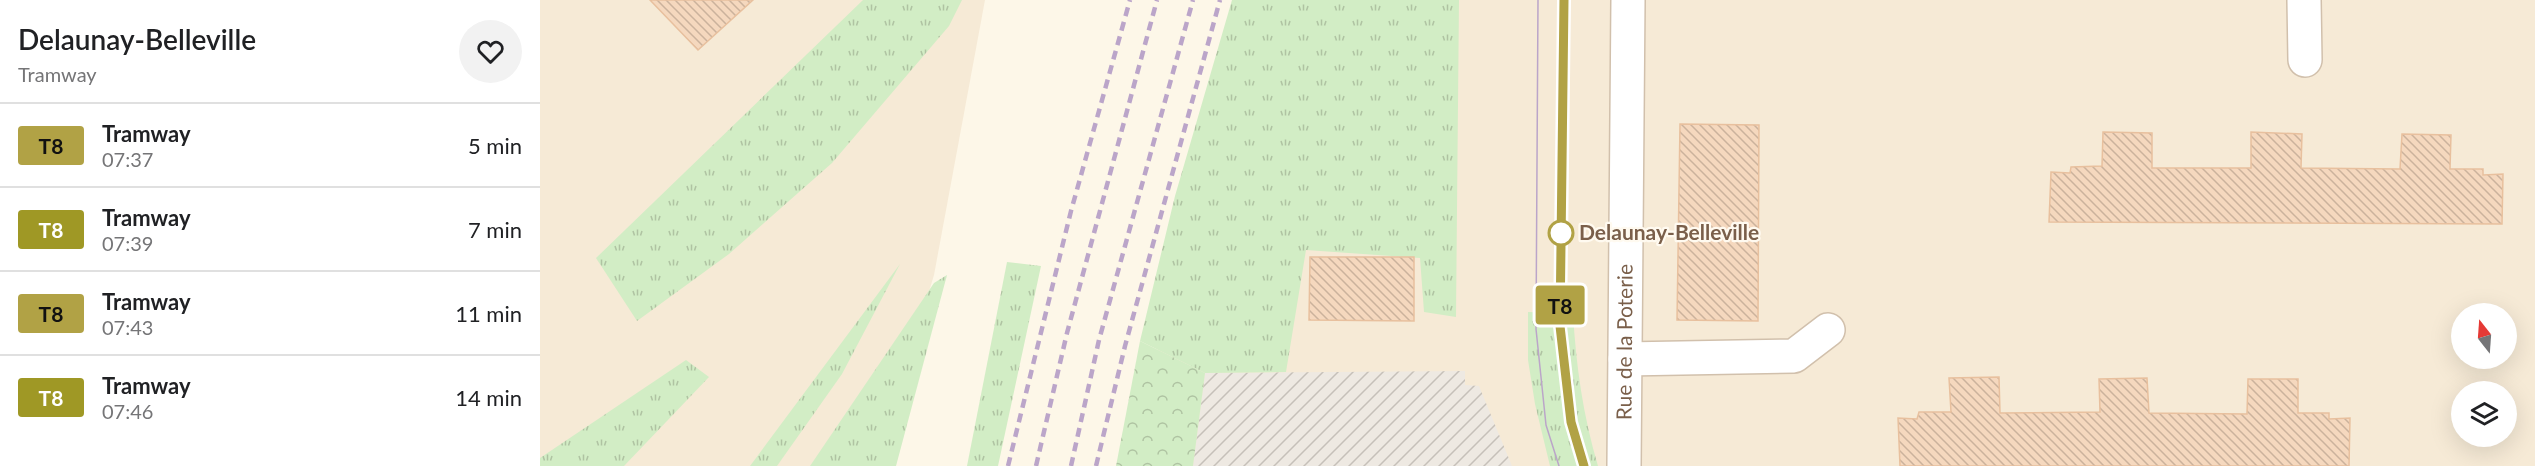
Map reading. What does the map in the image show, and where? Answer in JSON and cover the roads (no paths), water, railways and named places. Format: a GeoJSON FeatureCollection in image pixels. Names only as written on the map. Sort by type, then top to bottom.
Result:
{"type":"FeatureCollection","features":[{"type":"Feature","properties":{"kind":"street","name":"Rue de la Poterie"},"geometry":{"type":"LineString","coordinates":[[1624,466],[1628,0]]}},
{"type":"Feature","properties":{"kind":"street"},"geometry":{"type":"LineString","coordinates":[[2304,0],[2305,60]]}},
{"type":"Feature","properties":{"kind":"street"},"geometry":{"type":"LineString","coordinates":[[1625,359],[1794,356],[1828,330]]}},
{"type":"Feature","properties":{"kind":"tram line"},"geometry":{"type":"LineString","coordinates":[[1538,0],[1536,329],[1546,425],[1559,466]]}},
{"type":"Feature","properties":{"kind":"tram line"},"geometry":{"type":"LineString","coordinates":[[1564,0],[1560,326],[1571,422],[1584,466]]}},
{"type":"Feature","properties":{"kind":"tram line","name":"T8"},"geometry":{"type":"LineString","coordinates":[[1564,0],[1560,326],[1571,422],[1584,466]]}},
{"type":"Feature","properties":{"kind":"railway"},"geometry":{"type":"LineString","coordinates":[[1008,466],[1071,211],[1130,0]]}},
{"type":"Feature","properties":{"kind":"railway"},"geometry":{"type":"LineString","coordinates":[[1036,466],[1067,333],[1157,0]]}},
{"type":"Feature","properties":{"kind":"railway"},"geometry":{"type":"LineString","coordinates":[[1071,466],[1099,340],[1193,0]]}},
{"type":"Feature","properties":{"kind":"railway"},"geometry":{"type":"LineString","coordinates":[[1096,466],[1125,346],[1220,0]]}},
{"type":"Feature","properties":{"kind":"place","name":"Delaunay-Belleville"},"geometry":{"type":"Point","coordinates":[1561,233]}}]}
